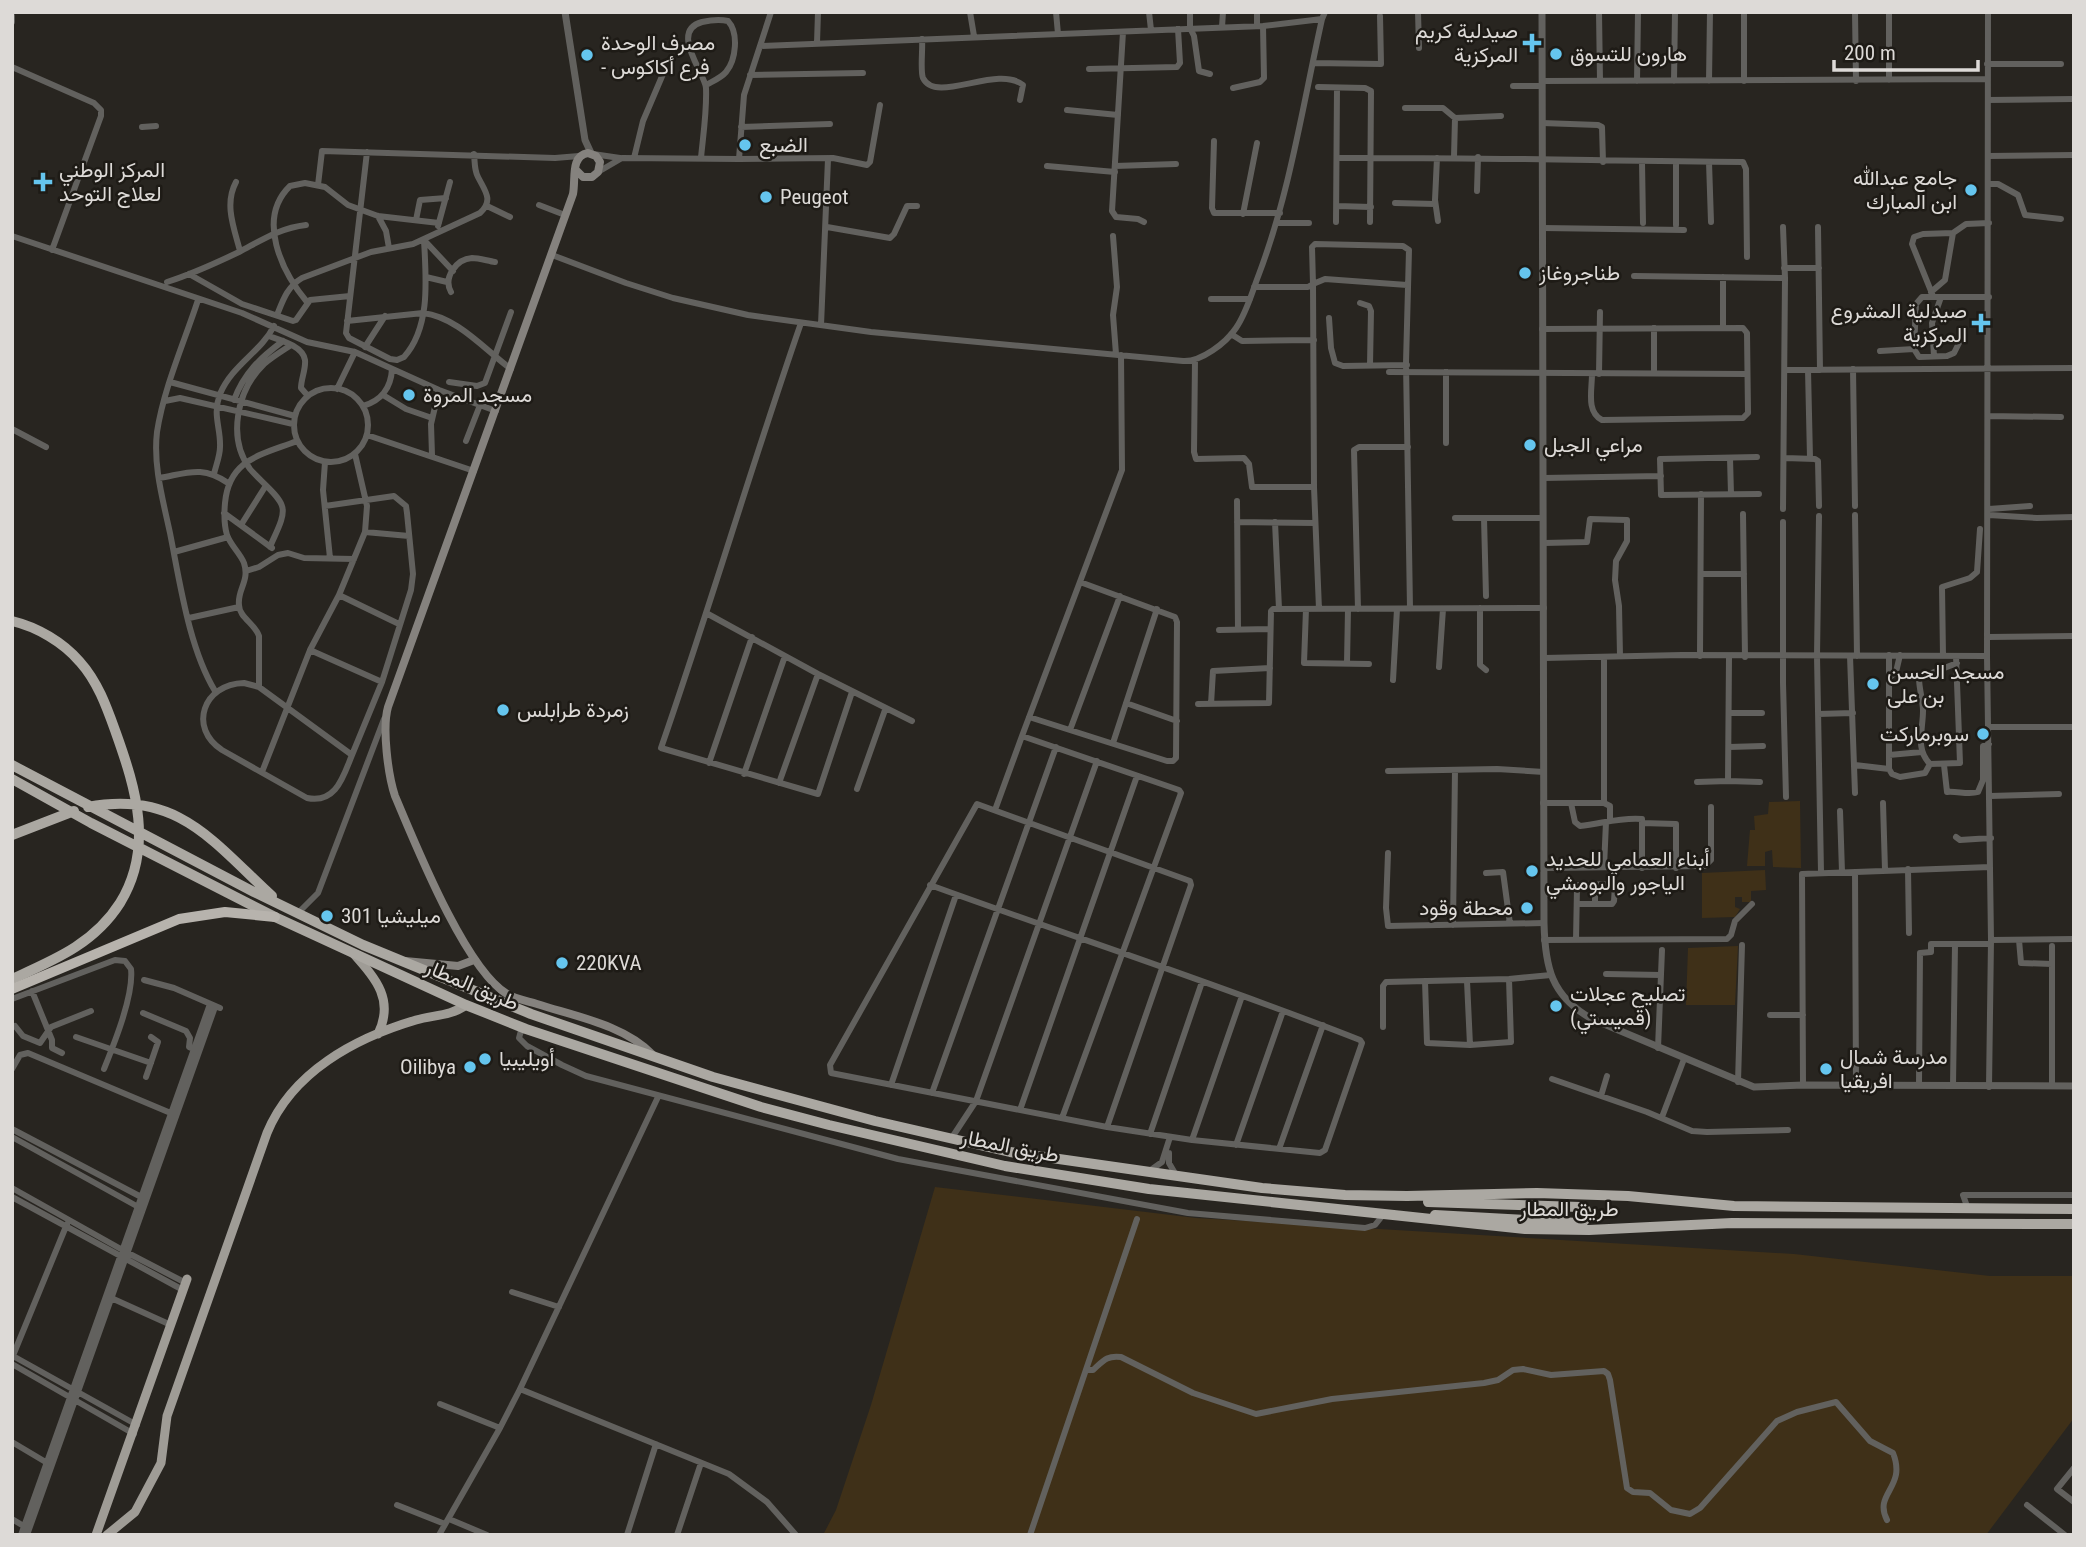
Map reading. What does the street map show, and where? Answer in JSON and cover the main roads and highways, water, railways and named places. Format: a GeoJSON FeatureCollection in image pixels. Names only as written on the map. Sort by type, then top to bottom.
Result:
{"type":"FeatureCollection","features":[{"type":"Feature","properties":{"kind":"highway"},"geometry":{"type":"LineString","coordinates":[[12,621],[60,643],[89,672],[109,713],[135,793],[140,818],[138,859],[125,894],[102,926],[85,942],[62,957],[12,979]]}},
{"type":"Feature","properties":{"kind":"highway","name":"طريق المطار"},"geometry":{"type":"LineString","coordinates":[[12,765],[363,945],[531,1014],[713,1077],[803,1102],[1032,1157],[1262,1188],[1322,1193],[1407,1196],[1537,1193],[1628,1196],[1734,1206],[2074,1209]]}},
{"type":"Feature","properties":{"kind":"highway","name":"طريق المطار"},"geometry":{"type":"LineString","coordinates":[[12,779],[91,823],[275,917],[466,1005],[680,1082],[761,1107],[976,1160],[1039,1173],[1144,1188],[1463,1224],[1557,1231],[1732,1223],[2074,1224]]}},
{"type":"Feature","properties":{"kind":"highway"},"geometry":{"type":"LineString","coordinates":[[12,835],[74,811],[110,803],[160,809],[182,817],[193,825],[280,904]]}},
{"type":"Feature","properties":{"kind":"highway"},"geometry":{"type":"LineString","coordinates":[[12,989],[179,919],[210,913],[248,913],[275,917]]}},
{"type":"Feature","properties":{"kind":"highway"},"geometry":{"type":"LineString","coordinates":[[1322,1193],[1405,1202],[1580,1207],[1586,1210],[1588,1216],[1578,1223],[1347,1209]]}},
{"type":"Feature","properties":{"kind":"main road"},"geometry":{"type":"LineString","coordinates":[[573,194],[595,174],[600,162],[586,154],[576,161],[573,194],[387,711],[391,779],[395,796],[457,930],[474,960],[508,994],[603,1026],[636,1041],[655,1058]]}},
{"type":"Feature","properties":{"kind":"main road"},"geometry":{"type":"LineString","coordinates":[[576,169],[583,177],[595,174]]}},
{"type":"Feature","properties":{"kind":"main road"},"geometry":{"type":"LineString","coordinates":[[353,953],[375,978],[381,990],[384,1013],[378,1034]]}},
{"type":"Feature","properties":{"kind":"main road"},"geometry":{"type":"LineString","coordinates":[[402,961],[455,966],[474,960]]}},
{"type":"Feature","properties":{"kind":"main road"},"geometry":{"type":"LineString","coordinates":[[107,1535],[135,1512],[161,1463],[167,1416],[278,1108],[295,1086],[316,1068],[378,1034],[414,1020],[452,1013],[466,1005]]}},
{"type":"Feature","properties":{"kind":"main road"},"geometry":{"type":"LineString","coordinates":[[96,1535],[186,1284]]}},
{"type":"Feature","properties":{"kind":"place","name":"صيدلية كريم المركزية"},"geometry":{"type":"Point","coordinates":[1532,43]}},
{"type":"Feature","properties":{"kind":"place","name":"هارون للتسوق"},"geometry":{"type":"Point","coordinates":[1556,54]}},
{"type":"Feature","properties":{"kind":"place","name":"مصرف الوحدة - فرع أكاكوس"},"geometry":{"type":"Point","coordinates":[587,55]}},
{"type":"Feature","properties":{"kind":"place","name":"الضبع"},"geometry":{"type":"Point","coordinates":[745,145]}},
{"type":"Feature","properties":{"kind":"place","name":"المركز الوطني لعلاج التوحد"},"geometry":{"type":"Point","coordinates":[43,182]}},
{"type":"Feature","properties":{"kind":"place","name":"جامع عبدالله ابن المبارك"},"geometry":{"type":"Point","coordinates":[1971,190]}},
{"type":"Feature","properties":{"kind":"place","name":"Peugeot"},"geometry":{"type":"Point","coordinates":[766,197]}},
{"type":"Feature","properties":{"kind":"place","name":"طناجروغاز"},"geometry":{"type":"Point","coordinates":[1525,273]}},
{"type":"Feature","properties":{"kind":"place","name":"صيدلية المشروع المركزية"},"geometry":{"type":"Point","coordinates":[1981,323]}},
{"type":"Feature","properties":{"kind":"place","name":"مسجد المروة"},"geometry":{"type":"Point","coordinates":[409,395]}},
{"type":"Feature","properties":{"kind":"place","name":"مراعي الجبل"},"geometry":{"type":"Point","coordinates":[1530,445]}},
{"type":"Feature","properties":{"kind":"place","name":"مسجد الحسن بن على"},"geometry":{"type":"Point","coordinates":[1873,684]}},
{"type":"Feature","properties":{"kind":"place","name":"زمردة طرابلس"},"geometry":{"type":"Point","coordinates":[503,710]}},
{"type":"Feature","properties":{"kind":"place","name":"سوبرماركت"},"geometry":{"type":"Point","coordinates":[1983,734]}},
{"type":"Feature","properties":{"kind":"place","name":"أبناء العمامي للحديد الياجور والبومشي"},"geometry":{"type":"Point","coordinates":[1532,871]}},
{"type":"Feature","properties":{"kind":"place","name":"محطة وقود"},"geometry":{"type":"Point","coordinates":[1527,908]}},
{"type":"Feature","properties":{"kind":"place","name":"ميليشيا 301"},"geometry":{"type":"Point","coordinates":[327,916]}},
{"type":"Feature","properties":{"kind":"place","name":"220KVA"},"geometry":{"type":"Point","coordinates":[562,963]}},
{"type":"Feature","properties":{"kind":"place","name":"تصليح عجلات (قميستي)"},"geometry":{"type":"Point","coordinates":[1556,1006]}},
{"type":"Feature","properties":{"kind":"place","name":"أويليبيا"},"geometry":{"type":"Point","coordinates":[485,1059]}},
{"type":"Feature","properties":{"kind":"place","name":"Oilibya"},"geometry":{"type":"Point","coordinates":[470,1067]}},
{"type":"Feature","properties":{"kind":"place","name":"مدرسة شمال افريقيا"},"geometry":{"type":"Point","coordinates":[1826,1069]}}]}
